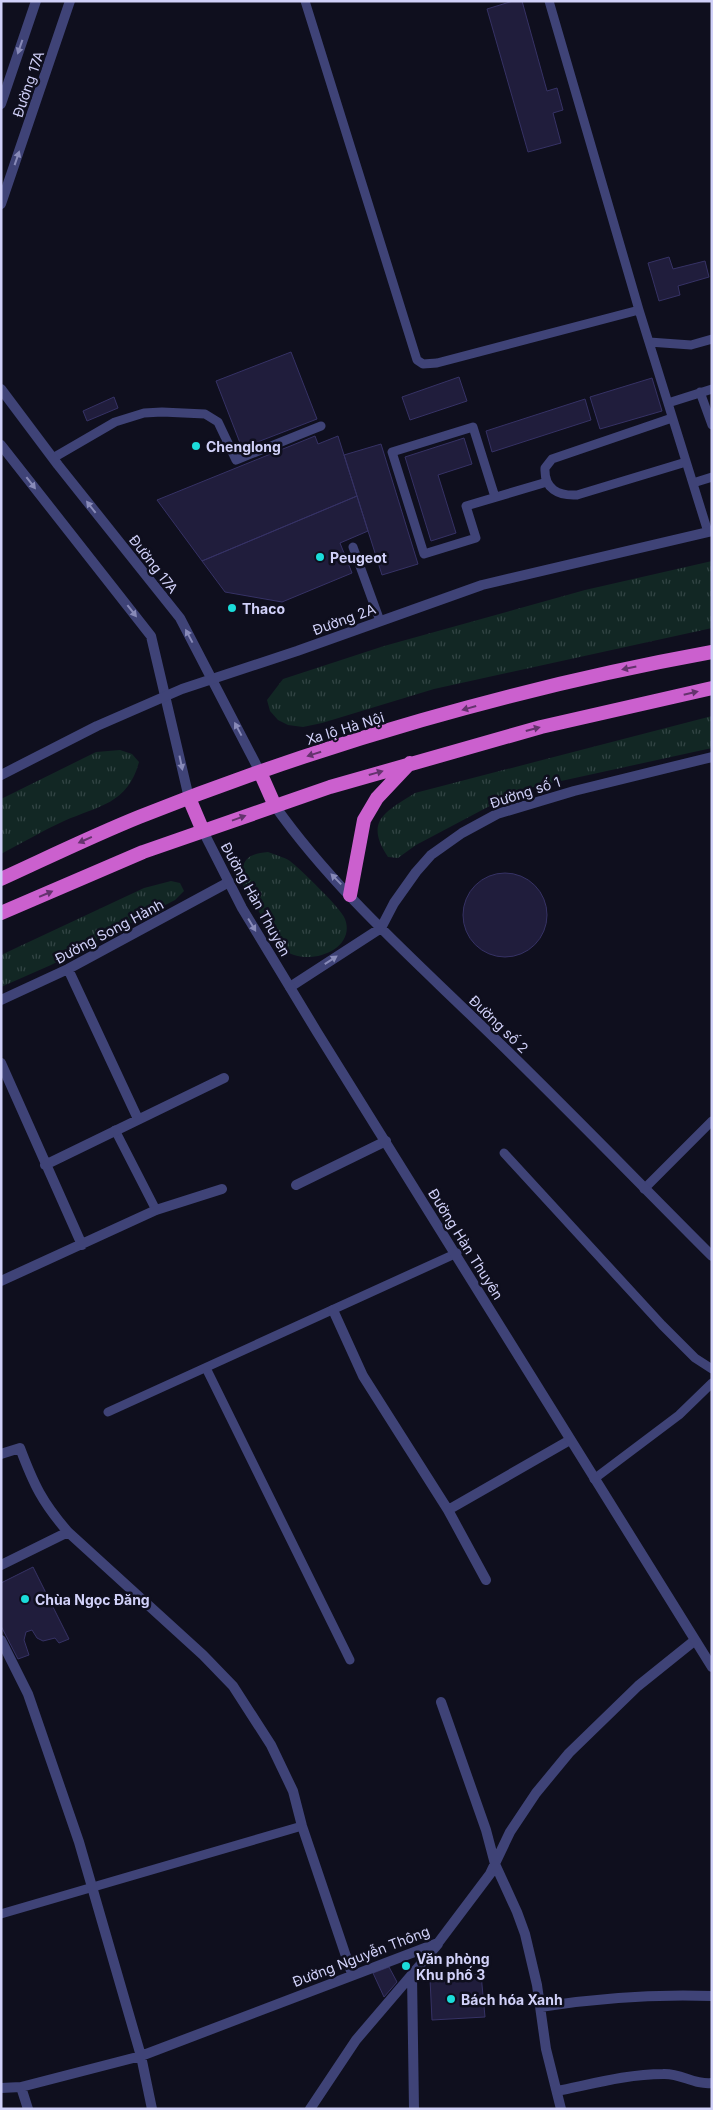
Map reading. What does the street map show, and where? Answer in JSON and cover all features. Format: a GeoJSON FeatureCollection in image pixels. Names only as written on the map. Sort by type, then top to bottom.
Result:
{"type":"FeatureCollection","features":[{"type":"Feature","properties":{"kind":"highway","name":"Xa lộ Hà Nội"},"geometry":{"type":"LineString","coordinates":[[1,879],[137,818],[260,772],[342,745],[533,690],[712,652]]}},
{"type":"Feature","properties":{"kind":"highway"},"geometry":{"type":"LineString","coordinates":[[1,913],[143,852],[275,806],[411,763],[542,727],[712,688]]}},
{"type":"Feature","properties":{"kind":"highway"},"geometry":{"type":"LineString","coordinates":[[350,894],[364,820],[377,798],[411,763]]}},
{"type":"Feature","properties":{"kind":"highway"},"geometry":{"type":"LineString","coordinates":[[260,772],[275,806]]}},
{"type":"Feature","properties":{"kind":"highway"},"geometry":{"type":"LineString","coordinates":[[188,798],[203,831]]}},
{"type":"Feature","properties":{"kind":"street","name":"Đường 17A"},"geometry":{"type":"LineString","coordinates":[[1,104],[36,1]]}},
{"type":"Feature","properties":{"kind":"street","name":"Đường 17A"},"geometry":{"type":"LineString","coordinates":[[1,204],[70,1]]}},
{"type":"Feature","properties":{"kind":"street","name":"Đường 17A"},"geometry":{"type":"LineString","coordinates":[[1,390],[180,618],[260,772]]}},
{"type":"Feature","properties":{"kind":"street"},"geometry":{"type":"LineString","coordinates":[[1,445],[151,636],[167,696],[188,798]]}},
{"type":"Feature","properties":{"kind":"street","name":"Đường 2A"},"geometry":{"type":"LineString","coordinates":[[1,775],[97,726],[167,696],[492,582],[710,532]]}},
{"type":"Feature","properties":{"kind":"street","name":"Đường số 1"},"geometry":{"type":"LineString","coordinates":[[290,987],[381,928],[409,881],[432,855],[462,833],[497,814],[574,791],[712,757]]}},
{"type":"Feature","properties":{"kind":"street","name":"Đường số 2"},"geometry":{"type":"LineString","coordinates":[[275,806],[304,847],[381,928],[712,1256]]}},
{"type":"Feature","properties":{"kind":"street","name":"Đường Hàn Thuyên"},"geometry":{"type":"LineString","coordinates":[[203,831],[229,882],[290,987],[457,1253],[594,1479],[712,1667]]}},
{"type":"Feature","properties":{"kind":"street","name":"Đường Song Hành"},"geometry":{"type":"LineString","coordinates":[[1,1000],[68,969],[229,882]]}},
{"type":"Feature","properties":{"kind":"street"},"geometry":{"type":"LineString","coordinates":[[68,969],[138,1119]]}},
{"type":"Feature","properties":{"kind":"street"},"geometry":{"type":"LineString","coordinates":[[1,1063],[82,1245]]}},
{"type":"Feature","properties":{"kind":"street"},"geometry":{"type":"LineString","coordinates":[[45,1164],[224,1078]]}},
{"type":"Feature","properties":{"kind":"street"},"geometry":{"type":"LineString","coordinates":[[296,1186],[386,1141]]}},
{"type":"Feature","properties":{"kind":"street"},"geometry":{"type":"LineString","coordinates":[[1,1281],[156,1210],[222,1189]]}},
{"type":"Feature","properties":{"kind":"street"},"geometry":{"type":"LineString","coordinates":[[333,1310],[363,1376],[448,1510],[486,1580]]}},
{"type":"Feature","properties":{"kind":"street"},"geometry":{"type":"LineString","coordinates":[[448,1510],[570,1440]]}},
{"type":"Feature","properties":{"kind":"street"},"geometry":{"type":"LineString","coordinates":[[1,1454],[20,1448],[35,1488],[52,1514],[68,1532],[203,1655],[232,1686],[271,1745],[293,1791],[302,1826],[352,1974]]}},
{"type":"Feature","properties":{"kind":"street"},"geometry":{"type":"LineString","coordinates":[[1,1565],[68,1532]]}},
{"type":"Feature","properties":{"kind":"street"},"geometry":{"type":"LineString","coordinates":[[1,1640],[28,1694],[80,1842],[91,1888],[141,2056],[152,2109]]}},
{"type":"Feature","properties":{"kind":"street","name":"Đường Nguyễn Thông"},"geometry":{"type":"LineString","coordinates":[[1,2088],[21,2087],[141,2056],[352,1974],[438,1943],[490,1874],[510,1832],[536,1793],[569,1753],[638,1686],[694,1641]]}},
{"type":"Feature","properties":{"kind":"street"},"geometry":{"type":"LineString","coordinates":[[441,1702],[486,1830],[494,1864],[517,1912],[525,1934],[540,2007],[546,2049],[561,2109]]}},
{"type":"Feature","properties":{"kind":"street"},"geometry":{"type":"LineString","coordinates":[[310,2109],[356,2040],[438,1943]]}},
{"type":"Feature","properties":{"kind":"street"},"geometry":{"type":"LineString","coordinates":[[412,1974],[414,2109]]}},
{"type":"Feature","properties":{"kind":"street"},"geometry":{"type":"LineString","coordinates":[[540,2007],[609,1998],[676,1995],[712,1996]]}},
{"type":"Feature","properties":{"kind":"street"},"geometry":{"type":"LineString","coordinates":[[557,2091],[644,2074],[666,2074],[702,2084],[712,2083]]}},
{"type":"Feature","properties":{"kind":"street"},"geometry":{"type":"LineString","coordinates":[[21,2087],[28,2109]]}},
{"type":"Feature","properties":{"kind":"lane"},"geometry":{"type":"LineString","coordinates":[[305,1],[417,360],[423,364],[436,363],[639,310]]}},
{"type":"Feature","properties":{"kind":"lane"},"geometry":{"type":"LineString","coordinates":[[550,1],[639,310],[686,462],[710,532]]}},
{"type":"Feature","properties":{"kind":"lane"},"geometry":{"type":"LineString","coordinates":[[649,342],[691,345],[712,339]]}},
{"type":"Feature","properties":{"kind":"lane"},"geometry":{"type":"LineString","coordinates":[[668,403],[712,388]]}},
{"type":"Feature","properties":{"kind":"lane"},"geometry":{"type":"LineString","coordinates":[[700,392],[712,425]]}},
{"type":"Feature","properties":{"kind":"lane"},"geometry":{"type":"LineString","coordinates":[[53,458],[114,422],[144,413],[205,414],[218,422],[236,460],[321,426]]}},
{"type":"Feature","properties":{"kind":"lane"},"geometry":{"type":"LineString","coordinates":[[672,418],[552,459],[545,468],[547,482],[550,488],[561,495],[577,495],[686,462]]}},
{"type":"Feature","properties":{"kind":"lane"},"geometry":{"type":"LineString","coordinates":[[495,498],[473,427],[392,452],[424,554],[476,538],[466,506],[495,498],[547,482]]}},
{"type":"Feature","properties":{"kind":"lane"},"geometry":{"type":"LineString","coordinates":[[693,483],[712,477]]}},
{"type":"Feature","properties":{"kind":"lane"},"geometry":{"type":"LineString","coordinates":[[353,547],[380,621]]}},
{"type":"Feature","properties":{"kind":"lane"},"geometry":{"type":"LineString","coordinates":[[644,1189],[712,1121]]}},
{"type":"Feature","properties":{"kind":"lane"},"geometry":{"type":"LineString","coordinates":[[115,1130],[156,1210]]}},
{"type":"Feature","properties":{"kind":"lane"},"geometry":{"type":"LineString","coordinates":[[504,1153],[662,1325],[695,1358],[712,1369]]}},
{"type":"Feature","properties":{"kind":"lane"},"geometry":{"type":"LineString","coordinates":[[108,1412],[457,1253]]}},
{"type":"Feature","properties":{"kind":"lane"},"geometry":{"type":"LineString","coordinates":[[206,1368],[350,1660]]}},
{"type":"Feature","properties":{"kind":"lane"},"geometry":{"type":"LineString","coordinates":[[594,1479],[679,1416],[712,1383]]}},
{"type":"Feature","properties":{"kind":"lane"},"geometry":{"type":"LineString","coordinates":[[1,1914],[302,1826]]}},
{"type":"Feature","properties":{"kind":"green space"},"geometry":{"type":"Polygon","coordinates":[[[712,561],[712,628],[434,689],[303,727],[288,725],[278,720],[270,711],[267,700],[283,679],[384,646],[585,590],[712,561]]]}},
{"type":"Feature","properties":{"kind":"green space"},"geometry":{"type":"Polygon","coordinates":[[[712,716],[712,748],[520,790],[416,845],[398,858],[388,857],[381,845],[378,826],[381,819],[387,812],[415,793],[712,716]]]}},
{"type":"Feature","properties":{"kind":"green space"},"geometry":{"type":"Polygon","coordinates":[[[120,750],[132,754],[139,762],[134,776],[119,795],[100,807],[64,821],[1,854],[1,799],[96,752],[120,750]]]}},
{"type":"Feature","properties":{"kind":"green space"},"geometry":{"type":"Polygon","coordinates":[[[268,852],[290,861],[320,889],[342,914],[347,930],[343,940],[336,948],[327,953],[303,957],[291,954],[281,948],[241,882],[244,863],[255,854],[268,852]]]}},
{"type":"Feature","properties":{"kind":"green space"},"geometry":{"type":"Polygon","coordinates":[[[171,881],[180,883],[184,891],[175,900],[51,965],[1,987],[1,955],[144,888],[171,881]]]}},
{"type":"Feature","properties":{"kind":"building"},"geometry":{"type":"Polygon","coordinates":[[[513,1],[522,1],[547,91],[557,88],[563,110],[553,113],[561,143],[528,152],[487,9],[513,1]]]}},
{"type":"Feature","properties":{"kind":"building"},"geometry":{"type":"Polygon","coordinates":[[[669,257],[673,269],[705,261],[709,277],[678,286],[680,295],[659,301],[648,263],[669,257]]]}},
{"type":"Feature","properties":{"kind":"building"},"geometry":{"type":"Polygon","coordinates":[[[291,352],[317,419],[242,448],[216,381],[291,352]]]}},
{"type":"Feature","properties":{"kind":"building"},"geometry":{"type":"Polygon","coordinates":[[[459,377],[467,401],[410,420],[402,397],[459,377]]]}},
{"type":"Feature","properties":{"kind":"building"},"geometry":{"type":"Polygon","coordinates":[[[652,378],[662,411],[600,429],[590,397],[652,378]]]}},
{"type":"Feature","properties":{"kind":"building"},"geometry":{"type":"Polygon","coordinates":[[[114,397],[118,408],[87,421],[83,411],[114,397]]]}},
{"type":"Feature","properties":{"kind":"building"},"geometry":{"type":"Polygon","coordinates":[[[585,399],[591,420],[492,452],[486,431],[585,399]]]}},
{"type":"Feature","properties":{"kind":"building"},"geometry":{"type":"Polygon","coordinates":[[[315,436],[318,444],[338,436],[357,496],[202,561],[157,500],[315,436]]]}},
{"type":"Feature","properties":{"kind":"building"},"geometry":{"type":"Polygon","coordinates":[[[464,438],[472,464],[438,475],[456,533],[431,541],[405,457],[464,438]]]}},
{"type":"Feature","properties":{"kind":"building"},"geometry":{"type":"Polygon","coordinates":[[[381,444],[418,564],[382,575],[344,455],[381,444]]]}},
{"type":"Feature","properties":{"kind":"building"},"geometry":{"type":"Polygon","coordinates":[[[357,496],[368,531],[340,543],[352,573],[282,602],[225,592],[202,561],[357,496]]]}},
{"type":"Feature","properties":{"kind":"building"},"geometry":{"type":"Polygon","coordinates":[[[505,873],[521,876],[535,885],[544,899],[547,915],[544,931],[535,945],[521,954],[505,957],[489,954],[475,945],[466,931],[463,915],[466,899],[475,885],[489,876],[505,873]]]}},
{"type":"Feature","properties":{"kind":"building","name":"Chùa Ngọc Đăng"},"geometry":{"type":"Polygon","coordinates":[[[33,1567],[69,1639],[59,1643],[55,1638],[43,1641],[37,1638],[32,1630],[26,1632],[24,1640],[29,1655],[18,1659],[1,1626],[1,1583],[33,1567]]]}},
{"type":"Feature","properties":{"kind":"building"},"geometry":{"type":"Polygon","coordinates":[[[389,1967],[397,1982],[384,1997],[373,1973],[389,1967]]]}},
{"type":"Feature","properties":{"kind":"building","name":"Bách hóa Xanh"},"geometry":{"type":"Polygon","coordinates":[[[481,1974],[485,2017],[432,2020],[430,1979],[481,1974]]]}},
{"type":"Feature","properties":{"kind":"place","name":"Chenglong"},"geometry":{"type":"Point","coordinates":[196,446]}},
{"type":"Feature","properties":{"kind":"place","name":"Peugeot"},"geometry":{"type":"Point","coordinates":[320,557]}},
{"type":"Feature","properties":{"kind":"place","name":"Thaco"},"geometry":{"type":"Point","coordinates":[232,608]}},
{"type":"Feature","properties":{"kind":"place","name":"Chùa Ngọc Đăng"},"geometry":{"type":"Point","coordinates":[25,1599]}},
{"type":"Feature","properties":{"kind":"place","name":"Văn phòng Khu phố 3"},"geometry":{"type":"Point","coordinates":[406,1966]}},
{"type":"Feature","properties":{"kind":"place","name":"Bách hóa Xanh"},"geometry":{"type":"Point","coordinates":[451,1999]}}]}
